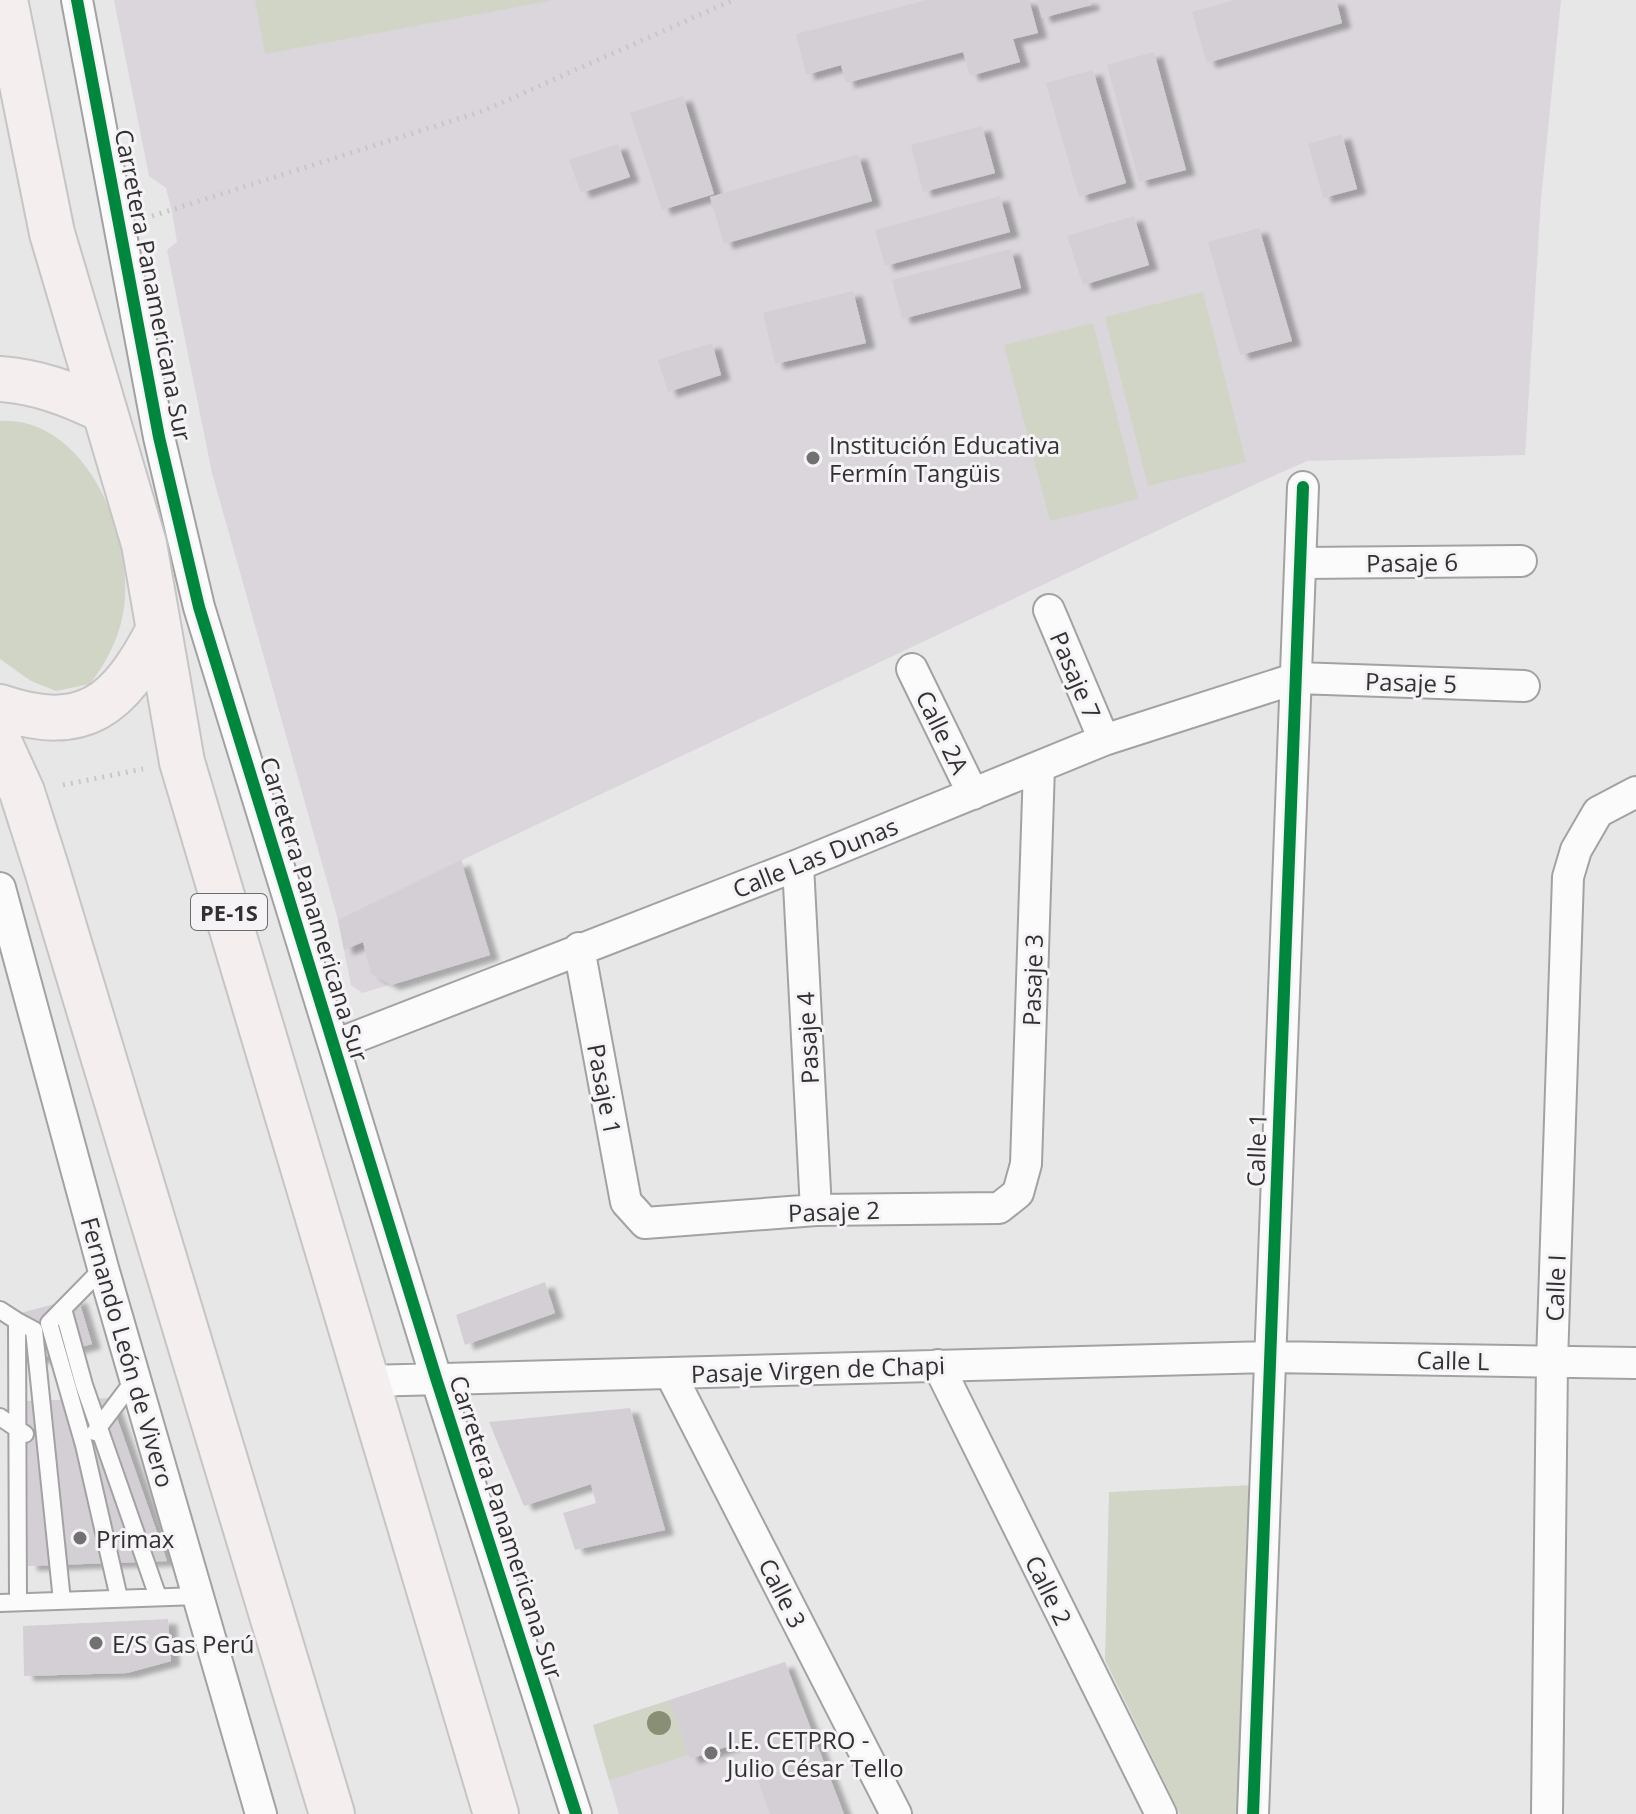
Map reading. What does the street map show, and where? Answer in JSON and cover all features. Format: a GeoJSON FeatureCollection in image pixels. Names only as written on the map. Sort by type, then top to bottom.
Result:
{"type":"FeatureCollection","features":[{"type":"Feature","properties":{"kind":"highway","name":"PE-1S"},"geometry":{"type":"LineString","coordinates":[[5,0],[52,233],[141,531],[182,762],[496,1814]]}},
{"type":"Feature","properties":{"kind":"highway"},"geometry":{"type":"LineString","coordinates":[[0,379],[32,381],[66,392],[103,410]]}},
{"type":"Feature","properties":{"kind":"highway"},"geometry":{"type":"LineString","coordinates":[[0,707],[57,720],[85,713],[116,695],[139,669],[158,631]]}},
{"type":"Feature","properties":{"kind":"highway"},"geometry":{"type":"LineString","coordinates":[[0,744],[22,792],[332,1814]]}},
{"type":"Feature","properties":{"kind":"street","name":"Carretera Panamericana Sur"},"geometry":{"type":"LineString","coordinates":[[77,0],[159,437],[199,607],[436,1378],[576,1814]]}},
{"type":"Feature","properties":{"kind":"street","name":"Calle 1"},"geometry":{"type":"LineString","coordinates":[[1253,1814],[1303,487]]}},
{"type":"Feature","properties":{"kind":"street","name":"Pasaje 6"},"geometry":{"type":"LineString","coordinates":[[1302,563],[1521,561]]}},
{"type":"Feature","properties":{"kind":"street","name":"Pasaje 7"},"geometry":{"type":"LineString","coordinates":[[1049,610],[1104,740]]}},
{"type":"Feature","properties":{"kind":"street","name":"Calle 2A"},"geometry":{"type":"LineString","coordinates":[[912,669],[973,794]]}},
{"type":"Feature","properties":{"kind":"street","name":"Calle Las Dunas"},"geometry":{"type":"LineString","coordinates":[[335,1045],[798,865],[1104,740],[1297,678]]}},
{"type":"Feature","properties":{"kind":"street","name":"Pasaje 5"},"geometry":{"type":"LineString","coordinates":[[1297,678],[1524,686]]}},
{"type":"Feature","properties":{"kind":"street","name":"Pasaje 3"},"geometry":{"type":"LineString","coordinates":[[1018,1193],[1026,1164],[1039,767]]}},
{"type":"Feature","properties":{"kind":"street","name":"Calle I"},"geometry":{"type":"LineString","coordinates":[[1547,1814],[1552,1362],[1568,877],[1576,850],[1598,812],[1636,792]]}},
{"type":"Feature","properties":{"kind":"street","name":"Pasaje 4"},"geometry":{"type":"LineString","coordinates":[[798,865],[816,1210]]}},
{"type":"Feature","properties":{"kind":"street","name":"Fernando León de Vivero"},"geometry":{"type":"LineString","coordinates":[[0,888],[103,1268],[261,1814]]}},
{"type":"Feature","properties":{"kind":"street","name":"Pasaje 1"},"geometry":{"type":"LineString","coordinates":[[579,948],[626,1202],[645,1223]]}},
{"type":"Feature","properties":{"kind":"street","name":"Pasaje 2"},"geometry":{"type":"LineString","coordinates":[[645,1223],[816,1210],[999,1208],[1018,1193]]}},
{"type":"Feature","properties":{"kind":"street","name":"Calle L"},"geometry":{"type":"LineString","coordinates":[[1269,1357],[1636,1363]]}},
{"type":"Feature","properties":{"kind":"street","name":"Pasaje Virgen de Chapi"},"geometry":{"type":"LineString","coordinates":[[366,1381],[1269,1357]]}},
{"type":"Feature","properties":{"kind":"street","name":"Calle 2"},"geometry":{"type":"LineString","coordinates":[[938,1365],[1161,1814]]}},
{"type":"Feature","properties":{"kind":"street","name":"Calle 3"},"geometry":{"type":"LineString","coordinates":[[670,1373],[896,1814]]}},
{"type":"Feature","properties":{"kind":"lane"},"geometry":{"type":"LineString","coordinates":[[103,1268],[49,1323],[84,1445],[119,1598]]}},
{"type":"Feature","properties":{"kind":"lane"},"geometry":{"type":"LineString","coordinates":[[63,1309],[99,1426],[158,1597]]}},
{"type":"Feature","properties":{"kind":"lane"},"geometry":{"type":"LineString","coordinates":[[0,1310],[34,1330],[62,1601]]}},
{"type":"Feature","properties":{"kind":"lane"},"geometry":{"type":"LineString","coordinates":[[17,1321],[20,1432],[18,1602]]}},
{"type":"Feature","properties":{"kind":"lane"},"geometry":{"type":"LineString","coordinates":[[84,1445],[135,1379]]}},
{"type":"Feature","properties":{"kind":"lane"},"geometry":{"type":"LineString","coordinates":[[0,1417],[20,1432],[45,1444]]}},
{"type":"Feature","properties":{"kind":"lane"},"geometry":{"type":"LineString","coordinates":[[0,1603],[198,1596]]}},
{"type":"Feature","properties":{"kind":"path"},"geometry":{"type":"LineString","coordinates":[[120,222],[172,212],[483,111],[733,0]]}},
{"type":"Feature","properties":{"kind":"path"},"geometry":{"type":"LineString","coordinates":[[22,792],[182,762]]}},
{"type":"Feature","properties":{"kind":"shaded area","name":"Institución Educativa Fermín Tangüis"},"geometry":{"type":"Polygon","coordinates":[[[114,0],[1561,0],[1541,199],[1525,455],[1307,461],[1260,482],[462,860],[490,955],[362,993],[351,985],[338,920],[212,473],[167,250],[177,242],[172,212],[166,188],[149,176],[114,0]]]}},
{"type":"Feature","properties":{"kind":"shaded area","name":"I.E. CETPRO - Julio César Tello"},"geometry":{"type":"Polygon","coordinates":[[[785,1662],[844,1814],[619,1814],[593,1725],[785,1662]]]}},
{"type":"Feature","properties":{"kind":"green space"},"geometry":{"type":"Polygon","coordinates":[[[255,0],[554,0],[265,54],[255,0]]]}},
{"type":"Feature","properties":{"kind":"green space"},"geometry":{"type":"Polygon","coordinates":[[[1203,292],[1246,462],[1148,486],[1105,317],[1203,292]]]}},
{"type":"Feature","properties":{"kind":"green space"},"geometry":{"type":"Polygon","coordinates":[[[1093,323],[1138,499],[1050,521],[1004,345],[1093,323]]]}},
{"type":"Feature","properties":{"kind":"green space"},"geometry":{"type":"Polygon","coordinates":[[[0,421],[31,425],[59,439],[82,462],[101,490],[114,523],[123,556],[125,589],[122,619],[117,637],[90,684],[56,691],[31,681],[0,659],[0,421]]]}},
{"type":"Feature","properties":{"kind":"green space"},"geometry":{"type":"Polygon","coordinates":[[[1253,1485],[1245,1814],[1180,1814],[1105,1660],[1109,1492],[1253,1485]]]}},
{"type":"Feature","properties":{"kind":"green space"},"geometry":{"type":"Polygon","coordinates":[[[670,1700],[688,1755],[609,1780],[593,1725],[670,1700]]]}},
{"type":"Feature","properties":{"kind":"building"},"geometry":{"type":"Polygon","coordinates":[[[927,0],[1029,0],[1038,33],[1013,39],[1020,62],[970,76],[963,52],[846,83],[841,65],[806,75],[796,34],[927,0]]]}},
{"type":"Feature","properties":{"kind":"building"},"geometry":{"type":"Polygon","coordinates":[[[1037,0],[1089,0],[1091,5],[1042,18],[1037,0]]]}},
{"type":"Feature","properties":{"kind":"building"},"geometry":{"type":"Polygon","coordinates":[[[1235,0],[1336,0],[1342,23],[1207,63],[1192,12],[1235,0]]]}},
{"type":"Feature","properties":{"kind":"building"},"geometry":{"type":"Polygon","coordinates":[[[1154,52],[1186,170],[1139,182],[1107,65],[1154,52]]]}},
{"type":"Feature","properties":{"kind":"building"},"geometry":{"type":"Polygon","coordinates":[[[1093,70],[1126,183],[1079,197],[1046,83],[1093,70]]]}},
{"type":"Feature","properties":{"kind":"building"},"geometry":{"type":"Polygon","coordinates":[[[683,96],[714,194],[662,210],[630,113],[683,96]]]}},
{"type":"Feature","properties":{"kind":"building"},"geometry":{"type":"Polygon","coordinates":[[[982,126],[995,173],[923,192],[911,145],[982,126]]]}},
{"type":"Feature","properties":{"kind":"building"},"geometry":{"type":"Polygon","coordinates":[[[1342,134],[1357,189],[1323,198],[1308,144],[1342,134]]]}},
{"type":"Feature","properties":{"kind":"building"},"geometry":{"type":"Polygon","coordinates":[[[618,144],[630,177],[581,193],[569,160],[618,144]]]}},
{"type":"Feature","properties":{"kind":"building"},"geometry":{"type":"Polygon","coordinates":[[[858,154],[872,201],[724,244],[710,197],[858,154]]]}},
{"type":"Feature","properties":{"kind":"building"},"geometry":{"type":"Polygon","coordinates":[[[1000,196],[1010,232],[885,266],[875,230],[1000,196]]]}},
{"type":"Feature","properties":{"kind":"building"},"geometry":{"type":"Polygon","coordinates":[[[1134,216],[1149,265],[1083,285],[1067,236],[1134,216]]]}},
{"type":"Feature","properties":{"kind":"building"},"geometry":{"type":"Polygon","coordinates":[[[1259,228],[1292,341],[1240,355],[1208,242],[1259,228]]]}},
{"type":"Feature","properties":{"kind":"building"},"geometry":{"type":"Polygon","coordinates":[[[1011,249],[1021,288],[902,319],[892,280],[1011,249]]]}},
{"type":"Feature","properties":{"kind":"building"},"geometry":{"type":"Polygon","coordinates":[[[853,291],[866,343],[775,364],[763,313],[853,291]]]}},
{"type":"Feature","properties":{"kind":"building"},"geometry":{"type":"Polygon","coordinates":[[[712,343],[721,375],[668,392],[658,360],[712,343]]]}},
{"type":"Feature","properties":{"kind":"building"},"geometry":{"type":"Polygon","coordinates":[[[461,860],[490,955],[391,985],[371,974],[363,942],[344,950],[338,920],[461,860]]]}},
{"type":"Feature","properties":{"kind":"building"},"geometry":{"type":"Polygon","coordinates":[[[545,1282],[555,1313],[465,1345],[456,1315],[545,1282]]]}},
{"type":"Feature","properties":{"kind":"building"},"geometry":{"type":"Polygon","coordinates":[[[78,1298],[92,1344],[22,1363],[20,1313],[78,1298]]]}},
{"type":"Feature","properties":{"kind":"building"},"geometry":{"type":"Polygon","coordinates":[[[110,1398],[167,1561],[28,1566],[27,1401],[110,1398]]]}},
{"type":"Feature","properties":{"kind":"building"},"geometry":{"type":"Polygon","coordinates":[[[630,1408],[665,1530],[575,1550],[563,1513],[596,1503],[591,1484],[524,1506],[489,1422],[630,1408]]]}},
{"type":"Feature","properties":{"kind":"building","name":"E/S Gas Perú"},"geometry":{"type":"Polygon","coordinates":[[[168,1619],[171,1661],[127,1673],[24,1676],[23,1626],[168,1619]]]}},
{"type":"Feature","properties":{"kind":"building"},"geometry":{"type":"Polygon","coordinates":[[[785,1662],[844,1814],[770,1814],[744,1741],[690,1759],[670,1700],[785,1662]]]}},
{"type":"Feature","properties":{"kind":"cycle path"},"geometry":{"type":"LineString","coordinates":[[77,0],[159,437],[199,607],[436,1378],[576,1814]]}},
{"type":"Feature","properties":{"kind":"cycle path"},"geometry":{"type":"LineString","coordinates":[[1253,1814],[1303,487]]}},
{"type":"Feature","properties":{"kind":"place","name":"Institución Educativa Fermín Tangüis"},"geometry":{"type":"Point","coordinates":[813,458]}},
{"type":"Feature","properties":{"kind":"place","name":"Primax"},"geometry":{"type":"Point","coordinates":[80,1538]}},
{"type":"Feature","properties":{"kind":"place","name":"E/S Gas Perú"},"geometry":{"type":"Point","coordinates":[96,1643]}},
{"type":"Feature","properties":{"kind":"place","name":"I.E. CETPRO - Julio César Tello"},"geometry":{"type":"Point","coordinates":[711,1753]}}]}
